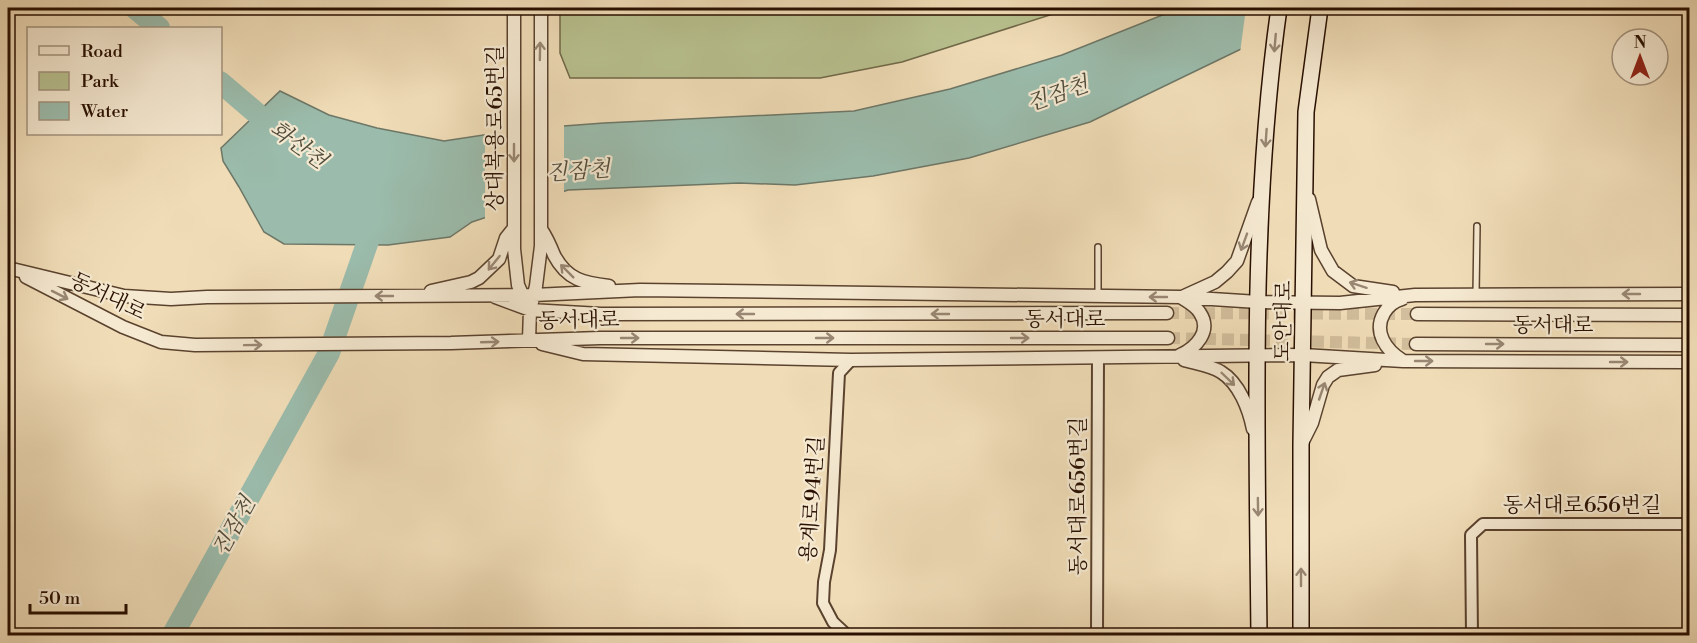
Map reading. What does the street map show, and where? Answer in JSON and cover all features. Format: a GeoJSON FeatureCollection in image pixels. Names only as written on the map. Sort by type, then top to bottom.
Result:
{"type":"FeatureCollection","features":[{"type":"Feature","properties":{"kind":"main road","name":"도안대로"},"geometry":{"type":"LineString","coordinates":[[1259,636],[1258,302],[1263,186],[1278,8]]}},
{"type":"Feature","properties":{"kind":"main road","name":"도안대로"},"geometry":{"type":"LineString","coordinates":[[1302,632],[1301,445],[1304,179],[1306,112],[1320,8]]}},
{"type":"Feature","properties":{"kind":"street","name":"상대복용로65번길"},"geometry":{"type":"LineString","coordinates":[[514,8],[514,249],[518,285],[527,295]]}},
{"type":"Feature","properties":{"kind":"street"},"geometry":{"type":"LineString","coordinates":[[541,8],[541,228],[545,244],[568,274],[592,284],[640,290],[1180,297],[1258,302],[1340,303],[1415,295],[1689,294]]}},
{"type":"Feature","properties":{"kind":"street"},"geometry":{"type":"LineString","coordinates":[[1304,179],[1321,250],[1333,271],[1353,286],[1415,295]]}},
{"type":"Feature","properties":{"kind":"street"},"geometry":{"type":"LineString","coordinates":[[1180,297],[1215,282],[1237,261],[1263,186]]}},
{"type":"Feature","properties":{"kind":"street"},"geometry":{"type":"LineString","coordinates":[[416,296],[479,278],[499,259],[506,238],[514,228]]}},
{"type":"Feature","properties":{"kind":"street"},"geometry":{"type":"LineString","coordinates":[[545,244],[527,295],[530,310],[529,340],[583,354],[851,360],[1303,355],[1403,361],[1689,362]]}},
{"type":"Feature","properties":{"kind":"street","name":"동서대로"},"geometry":{"type":"LineString","coordinates":[[8,268],[124,296],[171,299],[527,295],[640,290]]}},
{"type":"Feature","properties":{"kind":"street","name":"동서대로"},"geometry":{"type":"LineString","coordinates":[[8,268],[123,327],[161,342],[195,345],[451,343],[600,338],[1167,338]]}},
{"type":"Feature","properties":{"kind":"street","name":"동서대로"},"geometry":{"type":"LineString","coordinates":[[490,295],[530,310],[601,314],[1167,314]]}},
{"type":"Feature","properties":{"kind":"street"},"geometry":{"type":"LineString","coordinates":[[1403,361],[1393,354],[1381,338],[1379,329],[1381,318],[1387,308],[1398,300],[1415,295]]}},
{"type":"Feature","properties":{"kind":"street"},"geometry":{"type":"LineString","coordinates":[[1174,357],[1189,351],[1198,344],[1202,336],[1204,320],[1200,312],[1180,297]]}},
{"type":"Feature","properties":{"kind":"street","name":"동서대로"},"geometry":{"type":"LineString","coordinates":[[1417,314],[1689,315]]}},
{"type":"Feature","properties":{"kind":"street","name":"동서대로"},"geometry":{"type":"LineString","coordinates":[[1416,344],[1689,345]]}},
{"type":"Feature","properties":{"kind":"street","name":"동서대로656번길"},"geometry":{"type":"LineString","coordinates":[[1097,636],[1098,357]]}},
{"type":"Feature","properties":{"kind":"street"},"geometry":{"type":"LineString","coordinates":[[1174,357],[1220,372],[1237,388],[1247,407],[1257,448]]}},
{"type":"Feature","properties":{"kind":"street","name":"용계로94번길"},"geometry":{"type":"LineString","coordinates":[[848,636],[833,622],[823,603],[830,550],[839,373],[851,360]]}},
{"type":"Feature","properties":{"kind":"street"},"geometry":{"type":"LineString","coordinates":[[1301,445],[1312,423],[1323,385],[1328,376],[1338,370],[1403,361]]}},
{"type":"Feature","properties":{"kind":"street","name":"동서대로656번길"},"geometry":{"type":"LineString","coordinates":[[1472,636],[1471,535],[1483,524],[1689,524]]}},
{"type":"Feature","properties":{"kind":"lane"},"geometry":{"type":"LineString","coordinates":[[1476,295],[1477,226]]}},
{"type":"Feature","properties":{"kind":"lane"},"geometry":{"type":"LineString","coordinates":[[1098,247],[1098,297]]}},
{"type":"Feature","properties":{"kind":"green space"},"geometry":{"type":"Polygon","coordinates":[[[560,8],[1072,8],[902,62],[820,78],[570,78],[560,53],[560,8]]]}},
{"type":"Feature","properties":{"kind":"water"},"geometry":{"type":"Polygon","coordinates":[[[1180,8],[1344,8],[1239,50],[1090,122],[969,158],[873,176],[795,185],[739,183],[568,190],[472,222],[450,237],[388,245],[284,244],[264,232],[223,161],[221,148],[280,91],[329,115],[377,128],[444,141],[523,129],[604,123],[854,111],[950,89],[1062,55],[1180,8]]]}},
{"type":"Feature","properties":{"kind":"pier"},"geometry":{"type":"Polygon","coordinates":[[[1246,8],[1347,8],[1240,53],[1246,8]]]}},
{"type":"Feature","properties":{"kind":"pier"},"geometry":{"type":"Polygon","coordinates":[[[564,123],[564,195],[485,221],[485,132],[564,123]]]}},
{"type":"Feature","properties":{"kind":"waterway","name":"화산천"},"geometry":{"type":"LineString","coordinates":[[135,8],[158,27]]}},
{"type":"Feature","properties":{"kind":"waterway","name":"화산천"},"geometry":{"type":"LineString","coordinates":[[222,84],[281,134]]}},
{"type":"Feature","properties":{"kind":"waterway","name":"진잠천"},"geometry":{"type":"LineString","coordinates":[[172,636],[329,353],[376,218]]}},
{"type":"Feature","properties":{"kind":"tunnel"},"geometry":{"type":"LineString","coordinates":[[1167,313],[1417,314]]}},
{"type":"Feature","properties":{"kind":"tunnel"},"geometry":{"type":"LineString","coordinates":[[1168,338],[1416,344]]}}]}
